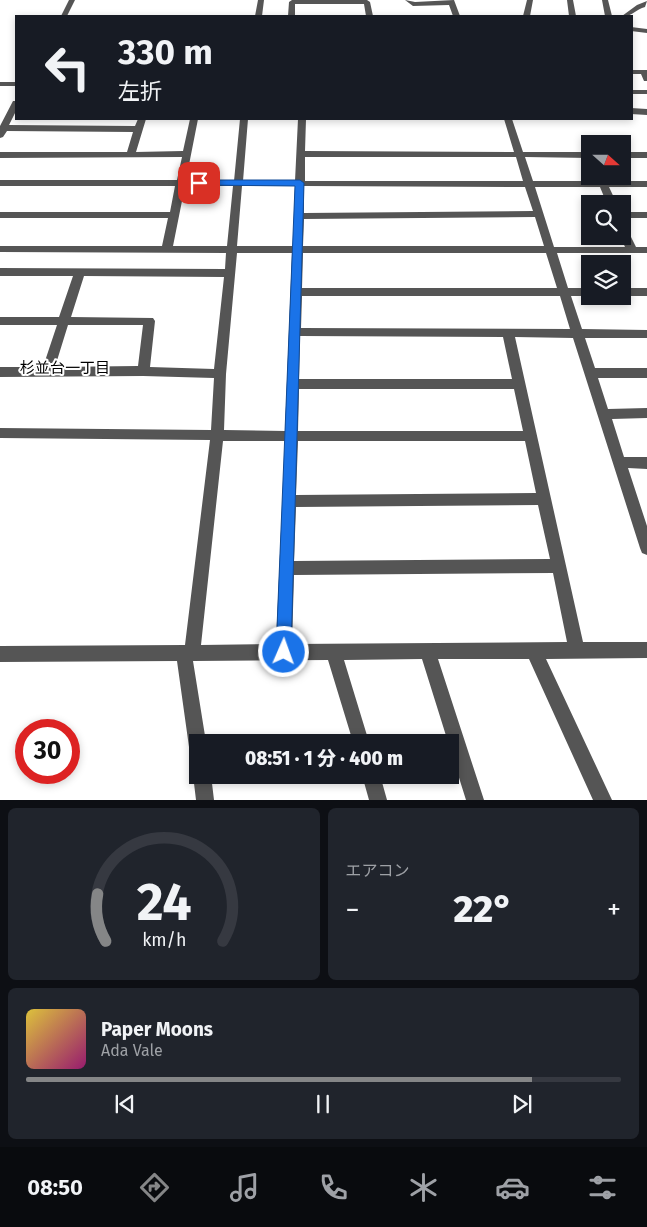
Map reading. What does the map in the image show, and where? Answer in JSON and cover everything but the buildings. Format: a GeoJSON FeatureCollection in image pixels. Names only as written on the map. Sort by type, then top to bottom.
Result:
{"type":"FeatureCollection","features":[{"type":"Feature","properties":{"kind":"street"},"geometry":{"type":"LineString","coordinates":[[64,15],[72,0]]}},
{"type":"Feature","properties":{"kind":"street"},"geometry":{"type":"LineString","coordinates":[[259,15],[261,0]]}},
{"type":"Feature","properties":{"kind":"street"},"geometry":{"type":"LineString","coordinates":[[408,0],[413,4],[451,2],[456,15]]}},
{"type":"Feature","properties":{"kind":"street"},"geometry":{"type":"LineString","coordinates":[[527,15],[530,0]]}},
{"type":"Feature","properties":{"kind":"street"},"geometry":{"type":"LineString","coordinates":[[605,0],[609,15]]}},
{"type":"Feature","properties":{"kind":"street"},"geometry":{"type":"LineString","coordinates":[[291,15],[292,2],[367,2],[370,15]]}},
{"type":"Feature","properties":{"kind":"street"},"geometry":{"type":"LineString","coordinates":[[627,15],[639,6],[647,3]]}},
{"type":"Feature","properties":{"kind":"street"},"geometry":{"type":"LineString","coordinates":[[633,29],[647,31]]}},
{"type":"Feature","properties":{"kind":"street"},"geometry":{"type":"LineString","coordinates":[[633,72],[644,72],[647,79]]}},
{"type":"Feature","properties":{"kind":"street"},"geometry":{"type":"LineString","coordinates":[[0,84],[15,84]]}},
{"type":"Feature","properties":{"kind":"street"},"geometry":{"type":"LineString","coordinates":[[633,92],[647,92]]}},
{"type":"Feature","properties":{"kind":"street"},"geometry":{"type":"LineString","coordinates":[[15,105],[4,118],[2,132],[138,129]]}},
{"type":"Feature","properties":{"kind":"street"},"geometry":{"type":"LineString","coordinates":[[633,112],[647,112]]}},
{"type":"Feature","properties":{"kind":"street"},"geometry":{"type":"LineString","coordinates":[[131,154],[142,120]]}},
{"type":"Feature","properties":{"kind":"street"},"geometry":{"type":"LineString","coordinates":[[166,250],[194,120]]}},
{"type":"Feature","properties":{"kind":"street"},"geometry":{"type":"LineString","coordinates":[[197,734],[188,653],[217,435],[220,374],[244,120]]}},
{"type":"Feature","properties":{"kind":"street"},"geometry":{"type":"LineString","coordinates":[[284,652],[302,120]]}},
{"type":"Feature","properties":{"kind":"street"},"geometry":{"type":"LineString","coordinates":[[508,120],[619,462],[643,524],[647,548]]}},
{"type":"Feature","properties":{"kind":"street"},"geometry":{"type":"LineString","coordinates":[[0,155],[186,154]]}},
{"type":"Feature","properties":{"kind":"street"},"geometry":{"type":"LineString","coordinates":[[301,154],[581,155]]}},
{"type":"Feature","properties":{"kind":"street"},"geometry":{"type":"LineString","coordinates":[[631,155],[647,155]]}},
{"type":"Feature","properties":{"kind":"street"},"geometry":{"type":"LineString","coordinates":[[0,183],[529,184],[581,181]]}},
{"type":"Feature","properties":{"kind":"street"},"geometry":{"type":"LineString","coordinates":[[631,183],[647,184]]}},
{"type":"Feature","properties":{"kind":"street"},"geometry":{"type":"LineString","coordinates":[[299,216],[539,214]]}},
{"type":"Feature","properties":{"kind":"street"},"geometry":{"type":"LineString","coordinates":[[0,215],[173,215]]}},
{"type":"Feature","properties":{"kind":"street"},"geometry":{"type":"LineString","coordinates":[[631,215],[647,215]]}},
{"type":"Feature","properties":{"kind":"street"},"geometry":{"type":"LineString","coordinates":[[630,245],[632,250]]}},
{"type":"Feature","properties":{"kind":"street"},"geometry":{"type":"LineString","coordinates":[[0,249],[647,250]]}},
{"type":"Feature","properties":{"kind":"street"},"geometry":{"type":"LineString","coordinates":[[0,272],[229,273]]}},
{"type":"Feature","properties":{"kind":"street"},"geometry":{"type":"LineString","coordinates":[[47,372],[80,272]]}},
{"type":"Feature","properties":{"kind":"street"},"geometry":{"type":"LineString","coordinates":[[296,292],[581,292]]}},
{"type":"Feature","properties":{"kind":"street"},"geometry":{"type":"LineString","coordinates":[[631,292],[647,292]]}},
{"type":"Feature","properties":{"kind":"street"},"geometry":{"type":"LineString","coordinates":[[0,321],[150,321],[143,371]]}},
{"type":"Feature","properties":{"kind":"street"},"geometry":{"type":"LineString","coordinates":[[295,332],[647,334]]}},
{"type":"Feature","properties":{"kind":"street"},"geometry":{"type":"LineString","coordinates":[[508,333],[577,650]]}},
{"type":"Feature","properties":{"kind":"street"},"geometry":{"type":"LineString","coordinates":[[0,372],[143,371],[220,374]]}},
{"type":"Feature","properties":{"kind":"street"},"geometry":{"type":"LineString","coordinates":[[590,373],[647,373]]}},
{"type":"Feature","properties":{"kind":"street"},"geometry":{"type":"LineString","coordinates":[[293,384],[519,384]]}},
{"type":"Feature","properties":{"kind":"street"},"geometry":{"type":"LineString","coordinates":[[604,414],[647,413]]}},
{"type":"Feature","properties":{"kind":"street"},"geometry":{"type":"LineString","coordinates":[[0,433],[530,436]]}},
{"type":"Feature","properties":{"kind":"street"},"geometry":{"type":"LineString","coordinates":[[619,462],[647,463]]}},
{"type":"Feature","properties":{"kind":"street"},"geometry":{"type":"LineString","coordinates":[[289,501],[544,499]]}},
{"type":"Feature","properties":{"kind":"street"},"geometry":{"type":"LineString","coordinates":[[287,568],[559,566]]}},
{"type":"Feature","properties":{"kind":"street"},"geometry":{"type":"LineString","coordinates":[[0,654],[647,650]]}},
{"type":"Feature","properties":{"kind":"street"},"geometry":{"type":"LineString","coordinates":[[534,651],[603,800]]}},
{"type":"Feature","properties":{"kind":"street"},"geometry":{"type":"LineString","coordinates":[[334,652],[359,734]]}},
{"type":"Feature","properties":{"kind":"street"},"geometry":{"type":"LineString","coordinates":[[427,652],[474,800]]}},
{"type":"Feature","properties":{"kind":"street"},"geometry":{"type":"LineString","coordinates":[[203,784],[205,800]]}},
{"type":"Feature","properties":{"kind":"street"},"geometry":{"type":"LineString","coordinates":[[374,784],[378,800]]}},
{"type":"Feature","properties":{"kind":"district","name":"杉並台一丁目"},"geometry":{"type":"Point","coordinates":[65,368]}},
{"type":"Feature","properties":{"kind":"route"},"geometry":{"type":"LineString","coordinates":[[199,183],[300,183],[284,652]]}}]}
